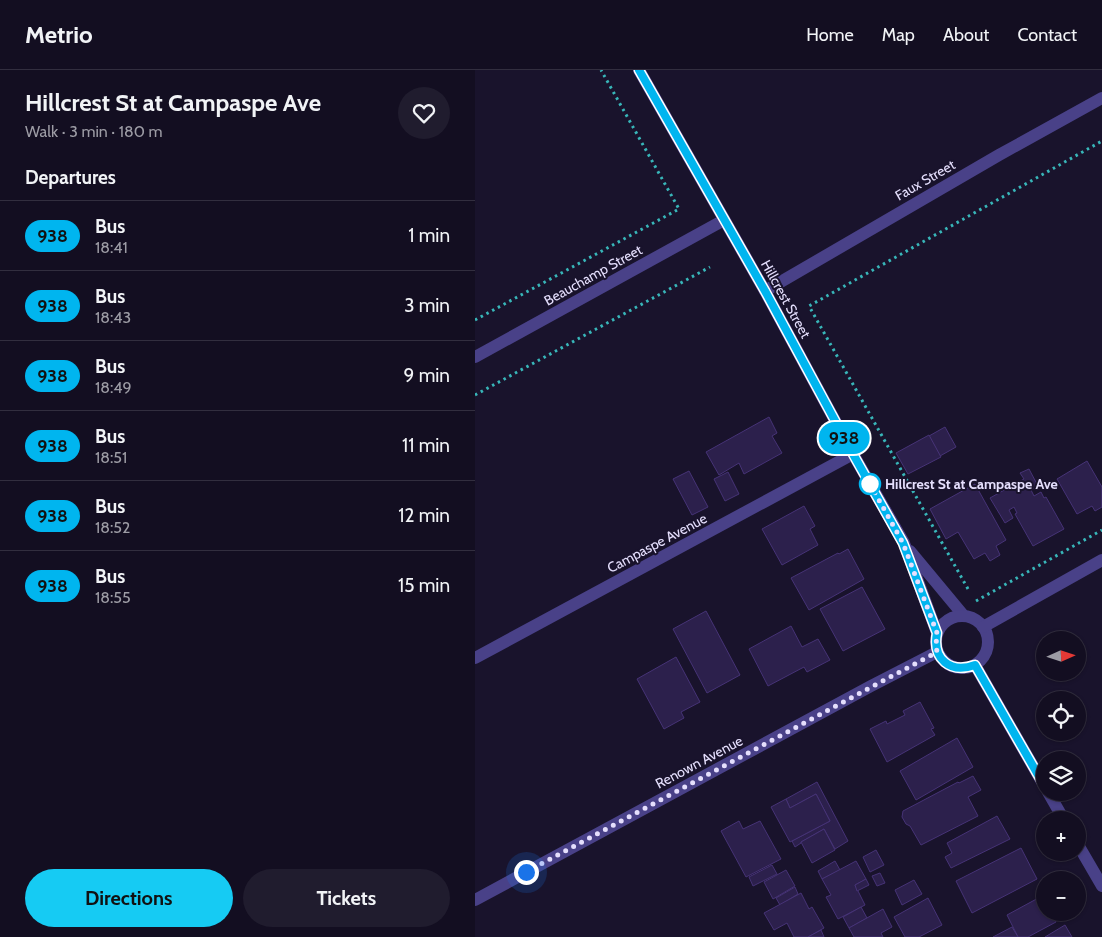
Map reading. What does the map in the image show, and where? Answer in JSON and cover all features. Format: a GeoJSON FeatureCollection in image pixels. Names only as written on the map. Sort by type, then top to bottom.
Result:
{"type":"FeatureCollection","features":[{"type":"Feature","properties":{"kind":"street","name":"Hillcrest Street"},"geometry":{"type":"LineString","coordinates":[[639,70],[765,291],[903,543],[937,633]]}},
{"type":"Feature","properties":{"kind":"street","name":"Faux Street"},"geometry":{"type":"LineString","coordinates":[[765,291],[999,155],[1102,98]]}},
{"type":"Feature","properties":{"kind":"street","name":"Beauchamp Street"},"geometry":{"type":"LineString","coordinates":[[475,357],[725,220]]}},
{"type":"Feature","properties":{"kind":"street","name":"Campaspe Avenue"},"geometry":{"type":"LineString","coordinates":[[475,658],[853,454]]}},
{"type":"Feature","properties":{"kind":"street","name":"Hillcrest Street"},"geometry":{"type":"LineString","coordinates":[[903,543],[964,616]]}},
{"type":"Feature","properties":{"kind":"street"},"geometry":{"type":"LineString","coordinates":[[983,627],[1102,560]]}},
{"type":"Feature","properties":{"kind":"street"},"geometry":{"type":"LineString","coordinates":[[964,616],[971,618],[983,627],[987,635],[986,652],[975,665],[967,668],[957,668],[949,665],[937,652],[937,633],[948,620],[964,616]]}},
{"type":"Feature","properties":{"kind":"street","name":"Renown Avenue"},"geometry":{"type":"LineString","coordinates":[[475,900],[937,652]]}},
{"type":"Feature","properties":{"kind":"street"},"geometry":{"type":"LineString","coordinates":[[975,665],[1036,771]]}},
{"type":"Feature","properties":{"kind":"street"},"geometry":{"type":"LineString","coordinates":[[1086,858],[1102,886]]}},
{"type":"Feature","properties":{"kind":"path"},"geometry":{"type":"LineString","coordinates":[[475,320],[679,209],[601,70]]}},
{"type":"Feature","properties":{"kind":"path"},"geometry":{"type":"LineString","coordinates":[[1102,141],[809,306],[975,602],[1102,530]]}},
{"type":"Feature","properties":{"kind":"path"},"geometry":{"type":"LineString","coordinates":[[475,395],[709,267]]}},
{"type":"Feature","properties":{"kind":"building"},"geometry":{"type":"Polygon","coordinates":[[[769,417],[777,433],[772,436],[782,453],[744,474],[739,463],[719,475],[706,452],[769,417]]]}},
{"type":"Feature","properties":{"kind":"building"},"geometry":{"type":"Polygon","coordinates":[[[945,427],[956,447],[940,456],[929,436],[945,427]]]}},
{"type":"Feature","properties":{"kind":"building"},"geometry":{"type":"Polygon","coordinates":[[[929,435],[941,457],[908,474],[896,453],[929,435]]]}},
{"type":"Feature","properties":{"kind":"building"},"geometry":{"type":"Polygon","coordinates":[[[1087,461],[1102,487],[1102,507],[1095,511],[1092,506],[1077,514],[1057,479],[1087,461]]]}},
{"type":"Feature","properties":{"kind":"building"},"geometry":{"type":"Polygon","coordinates":[[[1029,469],[1038,486],[1031,490],[1034,496],[1041,492],[1044,498],[1046,497],[1064,529],[1033,546],[1015,514],[1017,513],[1014,507],[1009,510],[1013,518],[1005,523],[990,498],[1024,479],[1020,473],[1029,469]]]}},
{"type":"Feature","properties":{"kind":"building"},"geometry":{"type":"Polygon","coordinates":[[[689,471],[708,507],[692,515],[673,479],[689,471]]]}},
{"type":"Feature","properties":{"kind":"building"},"geometry":{"type":"Polygon","coordinates":[[[728,472],[739,494],[725,501],[714,479],[728,472]]]}},
{"type":"Feature","properties":{"kind":"building"},"geometry":{"type":"Polygon","coordinates":[[[975,484],[1006,540],[996,546],[1000,555],[990,561],[985,553],[974,559],[958,532],[946,539],[930,509],[975,484]]]}},
{"type":"Feature","properties":{"kind":"building"},"geometry":{"type":"Polygon","coordinates":[[[804,506],[815,526],[810,529],[818,545],[782,565],[762,529],[804,506]]]}},
{"type":"Feature","properties":{"kind":"building"},"geometry":{"type":"Polygon","coordinates":[[[848,549],[864,579],[809,610],[791,578],[848,549]]]}},
{"type":"Feature","properties":{"kind":"building"},"geometry":{"type":"Polygon","coordinates":[[[862,587],[885,629],[843,651],[820,609],[862,587]]]}},
{"type":"Feature","properties":{"kind":"building"},"geometry":{"type":"Polygon","coordinates":[[[706,611],[740,675],[707,693],[673,629],[706,611]]]}},
{"type":"Feature","properties":{"kind":"building"},"geometry":{"type":"Polygon","coordinates":[[[791,626],[802,647],[818,639],[830,660],[807,672],[804,667],[768,686],[749,649],[791,626]]]}},
{"type":"Feature","properties":{"kind":"building"},"geometry":{"type":"Polygon","coordinates":[[[676,657],[700,702],[681,712],[684,718],[664,729],[637,679],[676,657]]]}},
{"type":"Feature","properties":{"kind":"building"},"geometry":{"type":"Polygon","coordinates":[[[920,702],[934,728],[931,729],[935,735],[887,762],[870,729],[886,721],[887,724],[905,715],[903,711],[920,702]]]}},
{"type":"Feature","properties":{"kind":"building"},"geometry":{"type":"Polygon","coordinates":[[[957,738],[973,767],[916,800],[900,771],[957,738]]]}},
{"type":"Feature","properties":{"kind":"building"},"geometry":{"type":"Polygon","coordinates":[[[973,776],[981,790],[968,797],[978,816],[921,845],[910,826],[906,824],[902,817],[903,811],[973,776]]]}},
{"type":"Feature","properties":{"kind":"building"},"geometry":{"type":"Polygon","coordinates":[[[817,782],[848,841],[835,849],[824,829],[795,847],[792,841],[830,821],[816,794],[790,808],[786,799],[817,782]]]}},
{"type":"Feature","properties":{"kind":"building"},"geometry":{"type":"Polygon","coordinates":[[[816,794],[830,821],[790,842],[771,807],[786,799],[790,808],[816,794]]]}},
{"type":"Feature","properties":{"kind":"building"},"geometry":{"type":"Polygon","coordinates":[[[997,816],[1010,839],[951,868],[945,857],[952,853],[947,843],[997,816]]]}},
{"type":"Feature","properties":{"kind":"building"},"geometry":{"type":"Polygon","coordinates":[[[739,821],[743,829],[760,821],[781,859],[746,877],[721,831],[739,821]]]}},
{"type":"Feature","properties":{"kind":"building"},"geometry":{"type":"Polygon","coordinates":[[[824,829],[835,850],[812,863],[801,842],[824,829]]]}},
{"type":"Feature","properties":{"kind":"building"},"geometry":{"type":"Polygon","coordinates":[[[1021,848],[1036,877],[1036,880],[972,913],[956,881],[1021,848]]]}},
{"type":"Feature","properties":{"kind":"building"},"geometry":{"type":"Polygon","coordinates":[[[876,850],[884,865],[870,872],[863,857],[876,850]]]}},
{"type":"Feature","properties":{"kind":"building"},"geometry":{"type":"Polygon","coordinates":[[[835,861],[840,870],[822,879],[818,871],[835,861]]]}},
{"type":"Feature","properties":{"kind":"building"},"geometry":{"type":"Polygon","coordinates":[[[856,861],[866,879],[855,885],[865,905],[838,919],[826,897],[831,895],[822,879],[856,861]]]}},
{"type":"Feature","properties":{"kind":"building"},"geometry":{"type":"Polygon","coordinates":[[[772,865],[777,874],[753,886],[749,877],[772,865]]]}},
{"type":"Feature","properties":{"kind":"building"},"geometry":{"type":"Polygon","coordinates":[[[786,870],[795,886],[773,899],[764,882],[786,870]]]}},
{"type":"Feature","properties":{"kind":"building"},"geometry":{"type":"Polygon","coordinates":[[[880,873],[885,883],[877,886],[872,876],[880,873]]]}},
{"type":"Feature","properties":{"kind":"building"},"geometry":{"type":"Polygon","coordinates":[[[866,879],[869,885],[857,891],[855,885],[866,879]]]}},
{"type":"Feature","properties":{"kind":"building"},"geometry":{"type":"Polygon","coordinates":[[[914,880],[922,894],[902,905],[895,890],[914,880]]]}},
{"type":"Feature","properties":{"kind":"building"},"geometry":{"type":"Polygon","coordinates":[[[795,887],[798,894],[780,905],[776,898],[795,887]]]}},
{"type":"Feature","properties":{"kind":"building"},"geometry":{"type":"Polygon","coordinates":[[[801,893],[809,909],[812,907],[824,928],[808,937],[794,937],[787,923],[774,930],[764,913],[801,893]]]}},
{"type":"Feature","properties":{"kind":"building"},"geometry":{"type":"Polygon","coordinates":[[[928,898],[942,925],[919,937],[905,937],[894,917],[928,898]]]}},
{"type":"Feature","properties":{"kind":"building"},"geometry":{"type":"Polygon","coordinates":[[[1036,899],[1036,921],[1056,922],[1028,937],[1018,937],[1007,915],[1036,899]]]}},
{"type":"Feature","properties":{"kind":"building"},"geometry":{"type":"Polygon","coordinates":[[[861,907],[867,918],[849,928],[843,917],[861,907]]]}},
{"type":"Feature","properties":{"kind":"building"},"geometry":{"type":"Polygon","coordinates":[[[883,909],[892,927],[881,933],[883,937],[854,937],[849,928],[883,909]]]}},
{"type":"Feature","properties":{"kind":"building"},"geometry":{"type":"Polygon","coordinates":[[[1065,925],[1072,937],[1045,937],[1065,925]]]}},
{"type":"Feature","properties":{"kind":"building"},"geometry":{"type":"Polygon","coordinates":[[[1012,927],[1018,937],[993,937],[1012,927]]]}},
{"type":"Feature","properties":{"kind":"building"},"geometry":{"type":"Polygon","coordinates":[[[821,930],[824,937],[808,937],[821,930]]]}},
{"type":"Feature","properties":{"kind":"bus line","name":"938"},"geometry":{"type":"LineString","coordinates":[[639,70],[765,291],[903,543],[937,633],[937,652],[949,665],[957,668],[967,668],[975,665],[1036,771]]}},
{"type":"Feature","properties":{"kind":"place","name":"Hillcrest St at Campaspe Ave"},"geometry":{"type":"Point","coordinates":[870,484]}},
{"type":"Feature","properties":{"kind":"route"},"geometry":{"type":"LineString","coordinates":[[526,872],[937,652],[937,633],[903,543],[870,484]]}}]}
